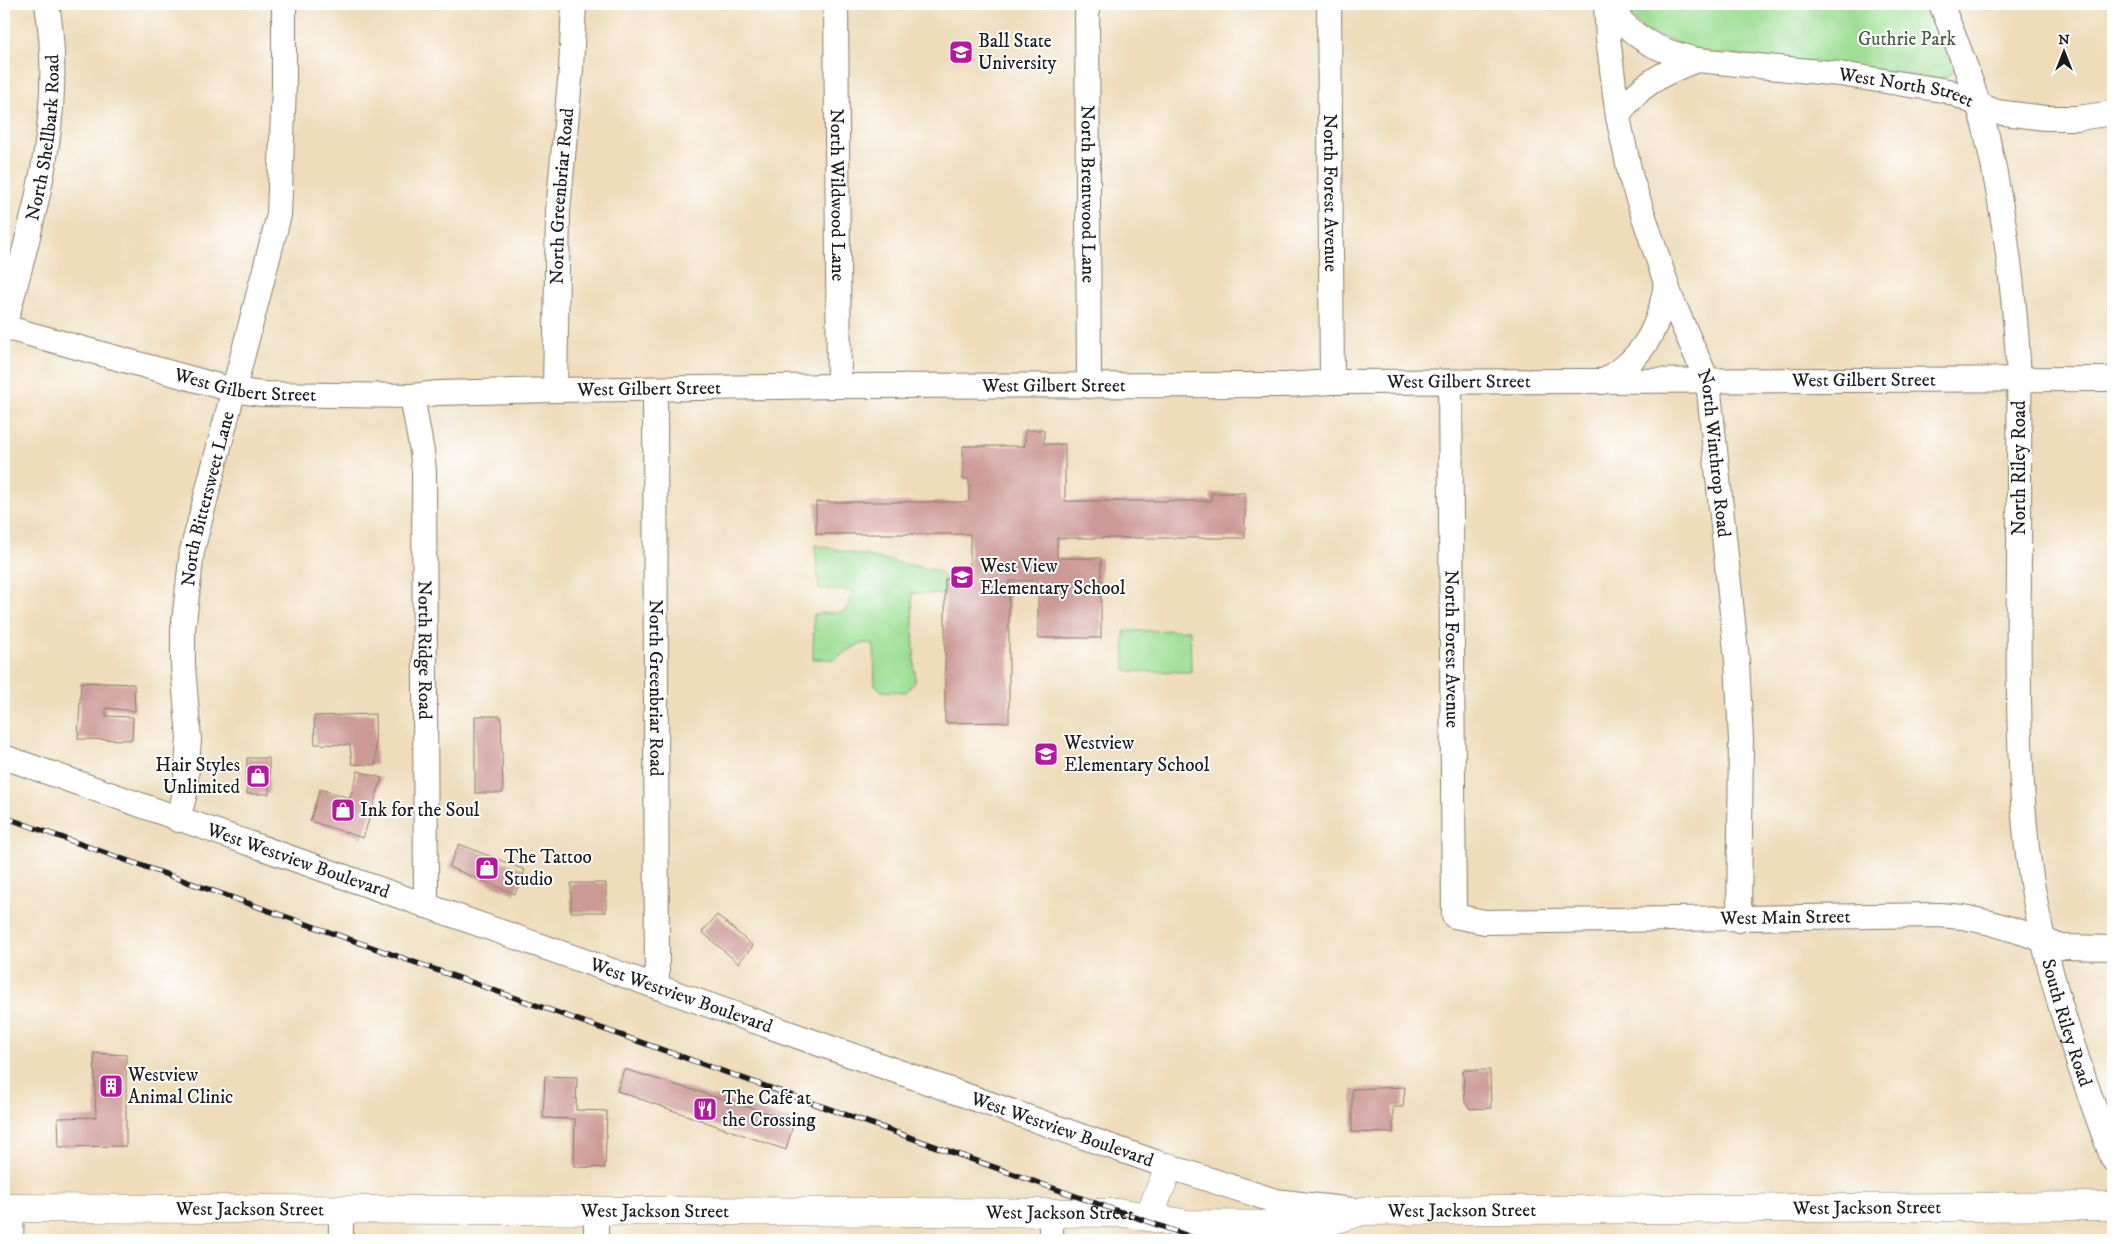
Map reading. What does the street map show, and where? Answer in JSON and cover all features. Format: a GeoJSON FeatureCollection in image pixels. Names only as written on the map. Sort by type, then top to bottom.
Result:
{"type":"FeatureCollection","features":[{"type":"Feature","properties":{"kind":"main road"},"geometry":{"type":"LineString","coordinates":[[1149,1216],[1169,1167]]}},
{"type":"Feature","properties":{"kind":"main road","name":"West Jackson Street"},"geometry":{"type":"LineString","coordinates":[[8,1208],[1124,1214],[1149,1216],[1188,1224],[1316,1225],[1363,1211],[2113,1206]]}},
{"type":"Feature","properties":{"kind":"street","name":"North Shellbark Road"},"geometry":{"type":"LineString","coordinates":[[4,327],[45,163],[52,106],[53,73],[51,26],[47,4]]}},
{"type":"Feature","properties":{"kind":"street","name":"North Bittersweet Lane"},"geometry":{"type":"LineString","coordinates":[[178,820],[184,792],[189,739],[183,666],[185,604],[194,543],[279,215],[284,86],[284,4]]}},
{"type":"Feature","properties":{"kind":"street","name":"North Greenbriar Road"},"geometry":{"type":"LineString","coordinates":[[555,390],[558,211],[571,69],[574,4]]}},
{"type":"Feature","properties":{"kind":"street","name":"North Wildwood Lane"},"geometry":{"type":"LineString","coordinates":[[836,4],[839,386]]}},
{"type":"Feature","properties":{"kind":"street","name":"North Brentwood Lane"},"geometry":{"type":"LineString","coordinates":[[1087,4],[1089,386]]}},
{"type":"Feature","properties":{"kind":"street","name":"North Forest Avenue"},"geometry":{"type":"LineString","coordinates":[[1328,4],[1332,382]]}},
{"type":"Feature","properties":{"kind":"street","name":"West North Street"},"geometry":{"type":"LineString","coordinates":[[1607,4],[1632,32],[1669,53],[1697,60],[1840,74],[1948,92],[1996,112],[2045,118],[2078,118],[2113,113]]}},
{"type":"Feature","properties":{"kind":"street","name":"North Winthrop Road"},"geometry":{"type":"LineString","coordinates":[[1607,4],[1608,38],[1618,117],[1631,178],[1666,282],[1708,382],[1737,661],[1741,740],[1739,920]]}},
{"type":"Feature","properties":{"kind":"street","name":"North Riley Road"},"geometry":{"type":"LineString","coordinates":[[1941,4],[1977,103],[1985,131],[2002,218],[2012,292],[2019,380],[2021,734],[2025,828],[2031,875],[2044,941]]}},
{"type":"Feature","properties":{"kind":"street","name":"West North Street"},"geometry":{"type":"LineString","coordinates":[[1618,117],[1633,95],[1645,85],[1669,71],[1697,60]]}},
{"type":"Feature","properties":{"kind":"street"},"geometry":{"type":"LineString","coordinates":[[1602,382],[1613,376],[1635,358],[1650,337],[1663,305],[1666,282]]}},
{"type":"Feature","properties":{"kind":"street","name":"West Gilbert Street"},"geometry":{"type":"LineString","coordinates":[[4,327],[233,390],[262,394],[412,396],[438,393],[555,390],[839,386],[1287,385],[1332,382],[2113,379]]}},
{"type":"Feature","properties":{"kind":"street","name":"North Forest Avenue"},"geometry":{"type":"LineString","coordinates":[[1450,383],[1454,916]]}},
{"type":"Feature","properties":{"kind":"street","name":"North Greenbriar Road"},"geometry":{"type":"LineString","coordinates":[[655,389],[658,987]]}},
{"type":"Feature","properties":{"kind":"street","name":"North Ridge Road"},"geometry":{"type":"LineString","coordinates":[[412,396],[424,471],[426,906]]}},
{"type":"Feature","properties":{"kind":"street","name":"West Westview Boulevard"},"geometry":{"type":"LineString","coordinates":[[4,758],[1169,1167],[1275,1201],[1363,1211]]}},
{"type":"Feature","properties":{"kind":"street","name":"West Main Street"},"geometry":{"type":"LineString","coordinates":[[1454,916],[1485,922],[1963,917],[1991,923],[2062,948],[2113,948]]}},
{"type":"Feature","properties":{"kind":"street","name":"South Riley Road"},"geometry":{"type":"LineString","coordinates":[[2044,941],[2079,1064],[2113,1159]]}},
{"type":"Feature","properties":{"kind":"street"},"geometry":{"type":"LineString","coordinates":[[8,1208],[11,1240]]}},
{"type":"Feature","properties":{"kind":"street"},"geometry":{"type":"LineString","coordinates":[[341,1210],[341,1240]]}},
{"type":"Feature","properties":{"kind":"street"},"geometry":{"type":"LineString","coordinates":[[596,1211],[596,1240]]}},
{"type":"Feature","properties":{"kind":"street"},"geometry":{"type":"LineString","coordinates":[[1051,1214],[1051,1240]]}},
{"type":"Feature","properties":{"kind":"green space","name":"Guthrie Park"},"geometry":{"type":"Polygon","coordinates":[[[1620,4],[1935,4],[1955,70],[1947,77],[1936,78],[1700,51],[1645,31],[1620,4]]]}},
{"type":"Feature","properties":{"kind":"green space"},"geometry":{"type":"Polygon","coordinates":[[[815,545],[938,571],[945,579],[945,595],[912,593],[915,682],[906,692],[882,691],[875,685],[874,644],[861,643],[834,659],[813,659],[814,614],[844,612],[854,591],[819,589],[815,545]]]}},
{"type":"Feature","properties":{"kind":"green space"},"geometry":{"type":"Polygon","coordinates":[[[1190,630],[1191,672],[1125,671],[1124,631],[1190,630]]]}},
{"type":"Feature","properties":{"kind":"building","name":"Westview Elementary School"},"geometry":{"type":"Polygon","coordinates":[[[1025,430],[1044,430],[1044,444],[1065,444],[1065,501],[1211,501],[1211,493],[1245,493],[1245,538],[1057,538],[1057,558],[1101,558],[1101,638],[1038,638],[1038,581],[1009,581],[1009,722],[945,723],[945,579],[970,579],[970,534],[816,534],[816,502],[969,502],[969,479],[963,479],[963,446],[1025,446],[1025,430]]]}},
{"type":"Feature","properties":{"kind":"building"},"geometry":{"type":"Polygon","coordinates":[[[81,682],[134,684],[135,711],[106,708],[106,716],[133,717],[132,740],[78,739],[81,682]]]}},
{"type":"Feature","properties":{"kind":"building"},"geometry":{"type":"Polygon","coordinates":[[[375,714],[376,765],[352,764],[350,745],[315,744],[314,716],[375,714]]]}},
{"type":"Feature","properties":{"kind":"building"},"geometry":{"type":"Polygon","coordinates":[[[475,716],[501,716],[503,793],[475,793],[475,716]]]}},
{"type":"Feature","properties":{"kind":"building","name":"Hair Styles Unlimited"},"geometry":{"type":"Polygon","coordinates":[[[247,758],[269,758],[269,794],[247,794],[247,758]]]}},
{"type":"Feature","properties":{"kind":"building","name":"Ink for the Soul"},"geometry":{"type":"Polygon","coordinates":[[[358,771],[382,778],[363,838],[310,821],[320,789],[350,798],[358,771]]]}},
{"type":"Feature","properties":{"kind":"building","name":"The Tattoo Studio"},"geometry":{"type":"Polygon","coordinates":[[[459,844],[525,870],[515,894],[449,867],[459,844]]]}},
{"type":"Feature","properties":{"kind":"building"},"geometry":{"type":"Polygon","coordinates":[[[571,883],[606,883],[606,912],[571,912],[571,883]]]}},
{"type":"Feature","properties":{"kind":"building"},"geometry":{"type":"Polygon","coordinates":[[[717,915],[753,946],[738,963],[702,932],[717,915]]]}},
{"type":"Feature","properties":{"kind":"building","name":"Westview Animal Clinic"},"geometry":{"type":"Polygon","coordinates":[[[94,1053],[126,1055],[126,1146],[59,1147],[58,1118],[96,1117],[94,1053]]]}},
{"type":"Feature","properties":{"kind":"building"},"geometry":{"type":"Polygon","coordinates":[[[624,1069],[794,1121],[786,1150],[617,1091],[624,1069]]]}},
{"type":"Feature","properties":{"kind":"building"},"geometry":{"type":"Polygon","coordinates":[[[1463,1070],[1490,1070],[1491,1108],[1470,1109],[1465,1103],[1463,1070]]]}},
{"type":"Feature","properties":{"kind":"building"},"geometry":{"type":"Polygon","coordinates":[[[545,1076],[577,1077],[576,1110],[607,1111],[605,1168],[574,1167],[575,1119],[543,1118],[545,1076]]]}},
{"type":"Feature","properties":{"kind":"building"},"geometry":{"type":"Polygon","coordinates":[[[1405,1087],[1403,1107],[1393,1107],[1393,1133],[1352,1132],[1352,1089],[1405,1087]]]}},
{"type":"Feature","properties":{"kind":"railway"},"geometry":{"type":"LineString","coordinates":[[4,817],[1200,1240]]}},
{"type":"Feature","properties":{"kind":"place","name":"Ball State University"},"geometry":{"type":"Point","coordinates":[961,52]}},
{"type":"Feature","properties":{"kind":"place","name":"West View Elementary School"},"geometry":{"type":"Point","coordinates":[962,577]}},
{"type":"Feature","properties":{"kind":"place","name":"Westview Elementary School"},"geometry":{"type":"Point","coordinates":[1046,754]}},
{"type":"Feature","properties":{"kind":"place","name":"Hair Styles Unlimited"},"geometry":{"type":"Point","coordinates":[258,776]}},
{"type":"Feature","properties":{"kind":"place","name":"Ink for the Soul"},"geometry":{"type":"Point","coordinates":[343,810]}},
{"type":"Feature","properties":{"kind":"place","name":"The Tattoo Studio"},"geometry":{"type":"Point","coordinates":[487,868]}},
{"type":"Feature","properties":{"kind":"place","name":"Westview Animal Clinic"},"geometry":{"type":"Point","coordinates":[111,1086]}},
{"type":"Feature","properties":{"kind":"place","name":"The Cafe at the Crossing"},"geometry":{"type":"Point","coordinates":[705,1109]}}]}
